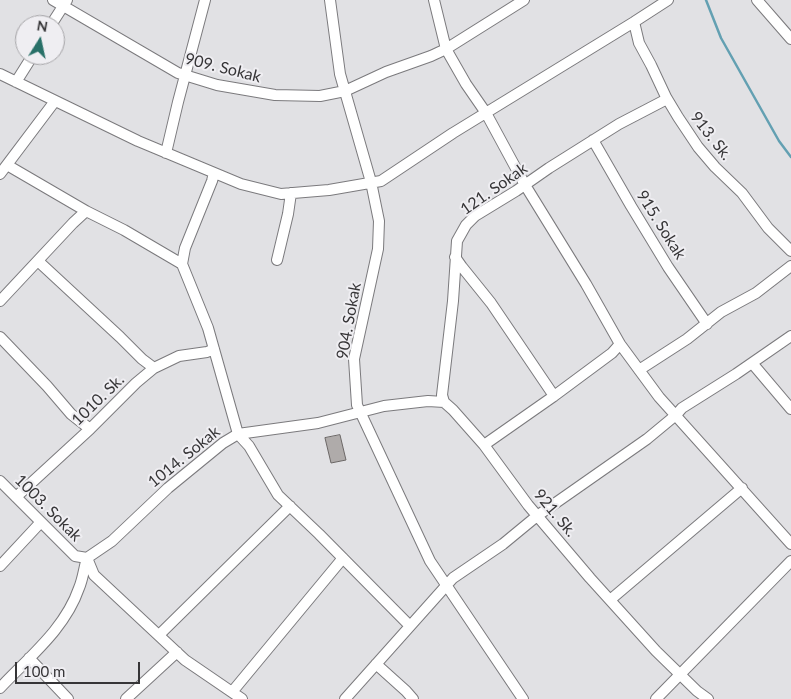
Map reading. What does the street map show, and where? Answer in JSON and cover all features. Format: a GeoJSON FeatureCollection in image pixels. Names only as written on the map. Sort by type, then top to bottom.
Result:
{"type":"FeatureCollection","features":[{"type":"Feature","properties":{"kind":"street","name":"909. Sokak"},"geometry":{"type":"LineString","coordinates":[[53,0],[65,3],[178,73],[217,85],[275,95],[320,96],[345,91],[386,72],[446,50],[524,0]]}},
{"type":"Feature","properties":{"kind":"street"},"geometry":{"type":"LineString","coordinates":[[166,153],[205,0]]}},
{"type":"Feature","properties":{"kind":"street","name":"904. Sokak"},"geometry":{"type":"LineString","coordinates":[[330,0],[340,74],[371,182],[379,221],[378,249],[354,359],[357,405],[430,561],[523,699]]}},
{"type":"Feature","properties":{"kind":"street"},"geometry":{"type":"LineString","coordinates":[[434,0],[446,50],[486,113],[525,185],[586,284],[620,344],[659,397],[791,544]]}},
{"type":"Feature","properties":{"kind":"street"},"geometry":{"type":"LineString","coordinates":[[1,78],[16,82],[138,141],[241,184],[281,194],[328,190],[382,181],[453,133],[668,0]]}},
{"type":"Feature","properties":{"kind":"street"},"geometry":{"type":"LineString","coordinates":[[757,0],[786,26],[791,39]]}},
{"type":"Feature","properties":{"kind":"street"},"geometry":{"type":"LineString","coordinates":[[57,15],[65,3]]}},
{"type":"Feature","properties":{"kind":"street","name":"913. Sk."},"geometry":{"type":"LineString","coordinates":[[634,22],[639,43],[667,98],[698,147],[715,167],[742,193],[768,228],[791,251]]}},
{"type":"Feature","properties":{"kind":"street"},"geometry":{"type":"LineString","coordinates":[[16,82],[27,65]]}},
{"type":"Feature","properties":{"kind":"street","name":"121. Sokak"},"geometry":{"type":"LineString","coordinates":[[444,402],[442,395],[457,240],[466,226],[475,216],[549,168],[619,124],[667,98]]}},
{"type":"Feature","properties":{"kind":"street"},"geometry":{"type":"LineString","coordinates":[[0,174],[55,101]]}},
{"type":"Feature","properties":{"kind":"street","name":"915. Sokak"},"geometry":{"type":"LineString","coordinates":[[593,140],[664,260],[707,324]]}},
{"type":"Feature","properties":{"kind":"street"},"geometry":{"type":"LineString","coordinates":[[7,164],[86,211],[124,230],[182,264]]}},
{"type":"Feature","properties":{"kind":"street"},"geometry":{"type":"LineString","coordinates":[[214,173],[185,248],[182,264],[208,328],[238,434],[249,446],[278,495],[410,626]]}},
{"type":"Feature","properties":{"kind":"street"},"geometry":{"type":"LineString","coordinates":[[277,260],[291,193]]}},
{"type":"Feature","properties":{"kind":"street"},"geometry":{"type":"LineString","coordinates":[[0,301],[86,211]]}},
{"type":"Feature","properties":{"kind":"street"},"geometry":{"type":"LineString","coordinates":[[455,257],[491,304],[554,396]]}},
{"type":"Feature","properties":{"kind":"street"},"geometry":{"type":"LineString","coordinates":[[38,261],[142,359],[154,368]]}},
{"type":"Feature","properties":{"kind":"street"},"geometry":{"type":"LineString","coordinates":[[639,370],[687,339],[721,312],[756,293],[791,266]]}},
{"type":"Feature","properties":{"kind":"street"},"geometry":{"type":"LineString","coordinates":[[0,284],[8,292]]}},
{"type":"Feature","properties":{"kind":"street"},"geometry":{"type":"LineString","coordinates":[[345,699],[453,578],[647,439],[682,408],[791,336]]}},
{"type":"Feature","properties":{"kind":"street"},"geometry":{"type":"LineString","coordinates":[[0,338],[47,386],[71,414],[90,429]]}},
{"type":"Feature","properties":{"kind":"street"},"geometry":{"type":"LineString","coordinates":[[484,445],[612,353],[620,344]]}},
{"type":"Feature","properties":{"kind":"street","name":"1010. Sk."},"geometry":{"type":"LineString","coordinates":[[16,497],[154,368],[178,356],[214,350]]}},
{"type":"Feature","properties":{"kind":"street"},"geometry":{"type":"LineString","coordinates":[[752,363],[791,409]]}},
{"type":"Feature","properties":{"kind":"street"},"geometry":{"type":"LineString","coordinates":[[361,413],[384,406],[428,401],[444,402]]}},
{"type":"Feature","properties":{"kind":"street","name":"921. Sk."},"geometry":{"type":"LineString","coordinates":[[444,402],[484,445],[528,505],[610,600],[656,651],[708,699]]}},
{"type":"Feature","properties":{"kind":"street","name":"1014. Sokak"},"geometry":{"type":"LineString","coordinates":[[87,558],[112,541],[168,488],[223,442],[238,434],[318,423],[361,413]]}},
{"type":"Feature","properties":{"kind":"street","name":"1003. Sokak"},"geometry":{"type":"LineString","coordinates":[[0,481],[75,556],[87,558]]}},
{"type":"Feature","properties":{"kind":"street"},"geometry":{"type":"LineString","coordinates":[[610,600],[742,488]]}},
{"type":"Feature","properties":{"kind":"street"},"geometry":{"type":"LineString","coordinates":[[159,635],[290,506]]}},
{"type":"Feature","properties":{"kind":"street"},"geometry":{"type":"LineString","coordinates":[[0,566],[41,522]]}},
{"type":"Feature","properties":{"kind":"street"},"geometry":{"type":"LineString","coordinates":[[87,558],[94,575],[185,660],[242,699]]}},
{"type":"Feature","properties":{"kind":"street"},"geometry":{"type":"LineString","coordinates":[[0,688],[52,635],[68,613],[80,588],[87,558]]}},
{"type":"Feature","properties":{"kind":"street"},"geometry":{"type":"LineString","coordinates":[[232,692],[343,558]]}},
{"type":"Feature","properties":{"kind":"street"},"geometry":{"type":"LineString","coordinates":[[656,699],[791,561]]}},
{"type":"Feature","properties":{"kind":"street"},"geometry":{"type":"LineString","coordinates":[[126,699],[177,652]]}},
{"type":"Feature","properties":{"kind":"street"},"geometry":{"type":"LineString","coordinates":[[29,658],[68,699]]}},
{"type":"Feature","properties":{"kind":"street"},"geometry":{"type":"LineString","coordinates":[[376,664],[413,699]]}},
{"type":"Feature","properties":{"kind":"building"},"geometry":{"type":"Polygon","coordinates":[[[340,435],[346,460],[331,463],[325,438],[340,435]]]}},
{"type":"Feature","properties":{"kind":"waterway"},"geometry":{"type":"LineString","coordinates":[[706,0],[721,38],[779,141],[791,157]]}}]}
